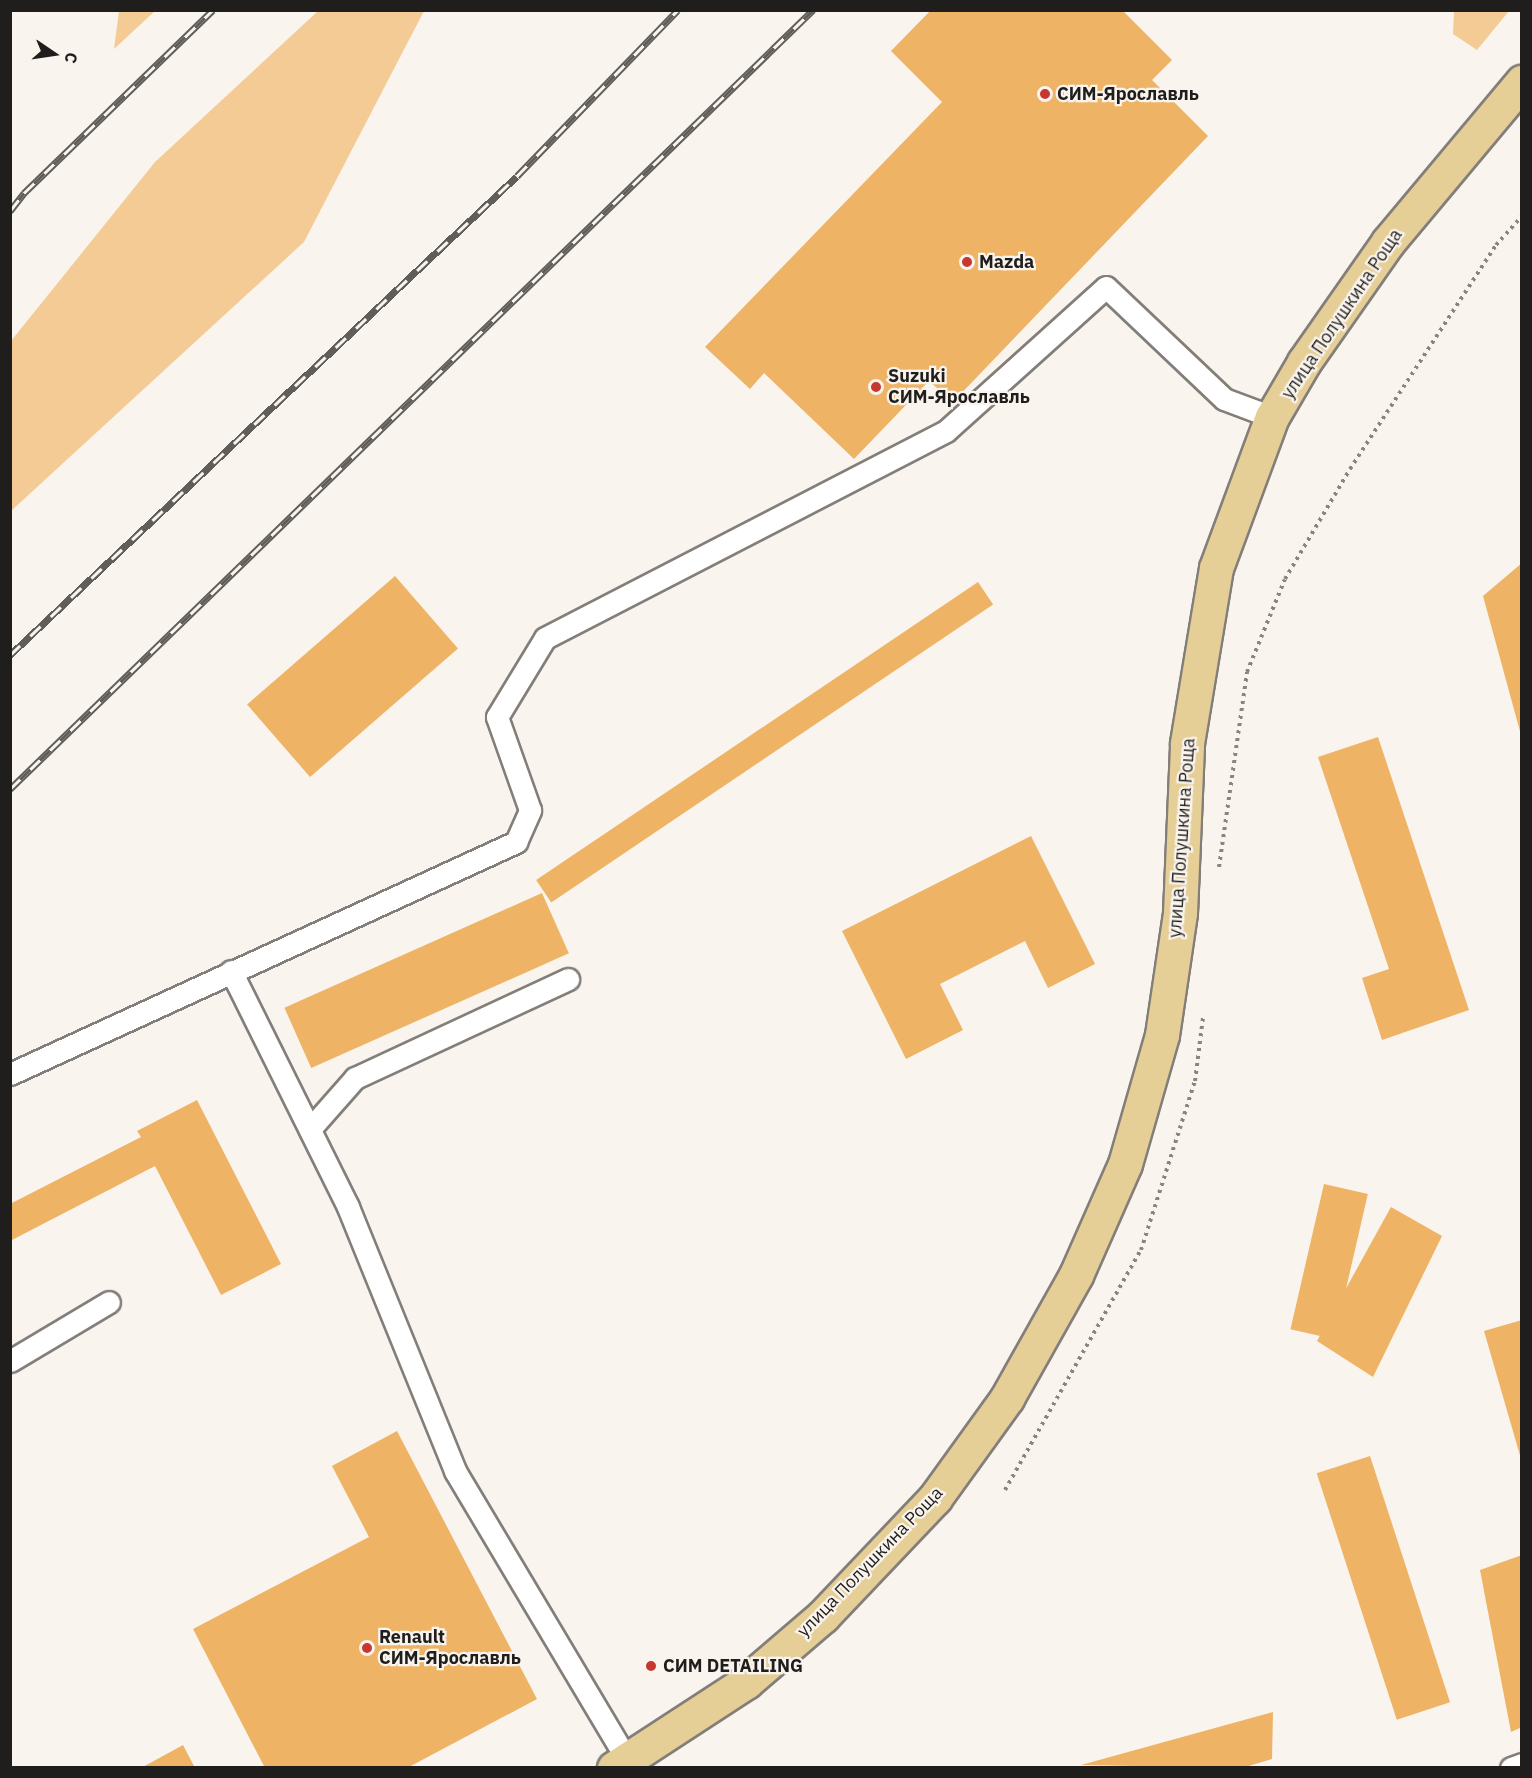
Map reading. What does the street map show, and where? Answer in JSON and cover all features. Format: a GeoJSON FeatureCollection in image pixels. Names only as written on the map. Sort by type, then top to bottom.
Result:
{"type":"FeatureCollection","features":[{"type":"Feature","properties":{"kind":"main road","name":"улица Полушкина Роща"},"geometry":{"type":"LineString","coordinates":[[621,1763],[746,1682],[824,1616],[934,1498],[1007,1398],[1076,1275],[1125,1164],[1162,1035],[1180,913],[1187,743],[1216,568],[1272,417],[1304,362],[1388,242],[1521,82]]}},
{"type":"Feature","properties":{"kind":"lane"},"geometry":{"type":"LineString","coordinates":[[10,1074],[516,842],[531,810],[497,717],[545,638],[946,431],[1106,287],[1224,399],[1272,417]]}},
{"type":"Feature","properties":{"kind":"lane"},"geometry":{"type":"LineString","coordinates":[[231,971],[348,1206],[455,1471],[621,1763]]}},
{"type":"Feature","properties":{"kind":"lane"},"geometry":{"type":"LineString","coordinates":[[310,1129],[356,1078],[568,979]]}},
{"type":"Feature","properties":{"kind":"lane"},"geometry":{"type":"LineString","coordinates":[[10,1361],[109,1302]]}},
{"type":"Feature","properties":{"kind":"lane"},"geometry":{"type":"LineString","coordinates":[[1511,1767],[1521,1764]]}},
{"type":"Feature","properties":{"kind":"path"},"geometry":{"type":"LineString","coordinates":[[1219,872],[1247,672],[1285,579],[1496,245],[1521,216]]}},
{"type":"Feature","properties":{"kind":"path"},"geometry":{"type":"LineString","coordinates":[[1005,1490],[1141,1250],[1196,1081],[1203,1011]]}},
{"type":"Feature","properties":{"kind":"shaded area"},"geometry":{"type":"Polygon","coordinates":[[[1454,10],[1509,11],[1477,50],[1453,34],[1454,10]]]}},
{"type":"Feature","properties":{"kind":"shaded area"},"geometry":{"type":"Polygon","coordinates":[[[119,11],[155,11],[114,49],[119,11]]]}},
{"type":"Feature","properties":{"kind":"shaded area"},"geometry":{"type":"Polygon","coordinates":[[[318,11],[424,11],[304,242],[11,511],[11,341],[155,162],[318,11]]]}},
{"type":"Feature","properties":{"kind":"building"},"geometry":{"type":"Polygon","coordinates":[[[931,10],[1122,10],[1172,60],[1152,80],[1208,136],[953,402],[929,381],[854,459],[764,373],[750,389],[705,347],[942,102],[891,51],[931,10]]]}},
{"type":"Feature","properties":{"kind":"building"},"geometry":{"type":"Polygon","coordinates":[[[1522,563],[1522,735],[1521,735],[1483,596],[1522,563]]]}},
{"type":"Feature","properties":{"kind":"building"},"geometry":{"type":"Polygon","coordinates":[[[395,576],[458,648],[310,777],[247,705],[395,576]]]}},
{"type":"Feature","properties":{"kind":"building"},"geometry":{"type":"Polygon","coordinates":[[[978,582],[993,604],[551,902],[536,880],[978,582]]]}},
{"type":"Feature","properties":{"kind":"building"},"geometry":{"type":"Polygon","coordinates":[[[1378,737],[1469,1010],[1382,1040],[1362,978],[1389,969],[1318,757],[1378,737]]]}},
{"type":"Feature","properties":{"kind":"building"},"geometry":{"type":"Polygon","coordinates":[[[1031,836],[1095,964],[1048,988],[1025,941],[940,984],[963,1030],[906,1059],[842,931],[1031,836]]]}},
{"type":"Feature","properties":{"kind":"building"},"geometry":{"type":"Polygon","coordinates":[[[542,893],[569,953],[311,1068],[284,1008],[542,893]]]}},
{"type":"Feature","properties":{"kind":"building"},"geometry":{"type":"Polygon","coordinates":[[[197,1100],[281,1264],[221,1295],[155,1166],[10,1241],[10,1204],[141,1137],[137,1131],[197,1100]]]}},
{"type":"Feature","properties":{"kind":"building"},"geometry":{"type":"Polygon","coordinates":[[[1324,1184],[1368,1194],[1334,1339],[1290,1329],[1324,1184]]]}},
{"type":"Feature","properties":{"kind":"building"},"geometry":{"type":"Polygon","coordinates":[[[1391,1207],[1442,1236],[1373,1377],[1317,1341],[1391,1207]]]}},
{"type":"Feature","properties":{"kind":"building"},"geometry":{"type":"Polygon","coordinates":[[[1522,1320],[1522,1459],[1521,1459],[1484,1331],[1522,1320]]]}},
{"type":"Feature","properties":{"kind":"building"},"geometry":{"type":"Polygon","coordinates":[[[397,1431],[537,1699],[407,1768],[265,1768],[193,1629],[369,1537],[332,1466],[397,1431]]]}},
{"type":"Feature","properties":{"kind":"building"},"geometry":{"type":"Polygon","coordinates":[[[1370,1456],[1450,1702],[1397,1720],[1317,1473],[1370,1456]]]}},
{"type":"Feature","properties":{"kind":"building"},"geometry":{"type":"Polygon","coordinates":[[[1522,1555],[1522,1727],[1511,1732],[1480,1570],[1522,1555]]]}},
{"type":"Feature","properties":{"kind":"building"},"geometry":{"type":"Polygon","coordinates":[[[1273,1712],[1272,1759],[1242,1768],[1081,1765],[1273,1712]]]}},
{"type":"Feature","properties":{"kind":"building"},"geometry":{"type":"Polygon","coordinates":[[[183,1745],[195,1768],[141,1768],[183,1745]]]}},
{"type":"Feature","properties":{"kind":"railway"},"geometry":{"type":"LineString","coordinates":[[10,211],[24,193],[213,10]]}},
{"type":"Feature","properties":{"kind":"railway"},"geometry":{"type":"LineString","coordinates":[[10,655],[517,176],[678,10]]}},
{"type":"Feature","properties":{"kind":"railway"},"geometry":{"type":"LineString","coordinates":[[10,789],[813,10]]}},
{"type":"Feature","properties":{"kind":"place","name":"СИМ-Ярославль"},"geometry":{"type":"Point","coordinates":[1045,94]}},
{"type":"Feature","properties":{"kind":"place","name":"Mazda"},"geometry":{"type":"Point","coordinates":[967,262]}},
{"type":"Feature","properties":{"kind":"place","name":"Suzuki СИМ-Ярославль"},"geometry":{"type":"Point","coordinates":[876,387]}},
{"type":"Feature","properties":{"kind":"place","name":"Renault СИМ-Ярославль"},"geometry":{"type":"Point","coordinates":[367,1648]}},
{"type":"Feature","properties":{"kind":"place","name":"СИМ DETAILING"},"geometry":{"type":"Point","coordinates":[651,1666]}}]}
